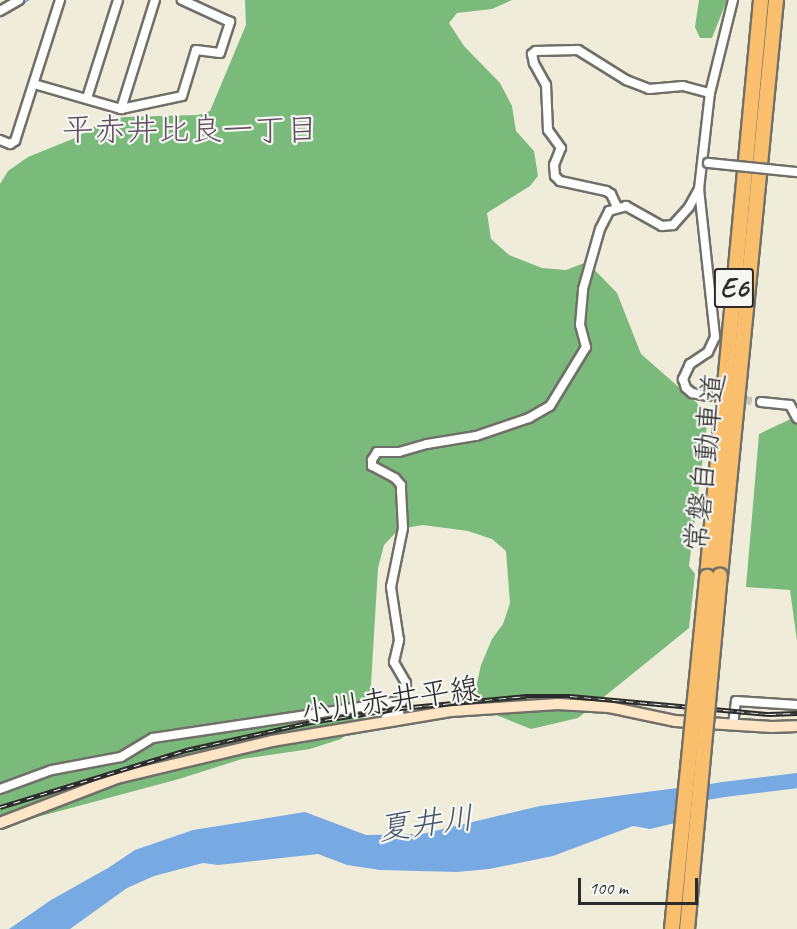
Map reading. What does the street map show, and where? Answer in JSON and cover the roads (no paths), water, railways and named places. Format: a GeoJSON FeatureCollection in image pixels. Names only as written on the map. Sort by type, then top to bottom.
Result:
{"type":"FeatureCollection","features":[{"type":"Feature","properties":{"kind":"highway","name":"常磐自動車道"},"geometry":{"type":"LineString","coordinates":[[687,929],[761,0]]}},
{"type":"Feature","properties":{"kind":"highway","name":"常磐自動車道"},"geometry":{"type":"LineString","coordinates":[[672,929],[714,576],[776,0]]}},
{"type":"Feature","properties":{"kind":"main road","name":"小川赤井平線"},"geometry":{"type":"LineString","coordinates":[[0,823],[117,778],[272,741],[452,711],[558,704],[609,707],[675,721],[797,726]]}},
{"type":"Feature","properties":{"kind":"street"},"geometry":{"type":"LineString","coordinates":[[0,11],[19,0]]}},
{"type":"Feature","properties":{"kind":"street"},"geometry":{"type":"LineString","coordinates":[[0,140],[10,144],[15,141],[60,0]]}},
{"type":"Feature","properties":{"kind":"street"},"geometry":{"type":"LineString","coordinates":[[87,98],[118,0]]}},
{"type":"Feature","properties":{"kind":"street"},"geometry":{"type":"LineString","coordinates":[[121,109],[155,0]]}},
{"type":"Feature","properties":{"kind":"street"},"geometry":{"type":"LineString","coordinates":[[34,84],[121,109],[182,96],[196,50],[220,53],[230,22],[182,0]]}},
{"type":"Feature","properties":{"kind":"street"},"geometry":{"type":"LineString","coordinates":[[377,725],[381,720],[399,713],[406,683],[393,662],[399,640],[391,587],[403,528],[401,485],[372,466],[372,460],[377,452],[399,452],[427,444],[476,436],[530,418],[550,406],[586,347],[580,325],[583,289],[600,229],[609,211],[626,206],[662,226],[672,225],[689,207],[699,189],[705,162],[710,93],[733,0]]}},
{"type":"Feature","properties":{"kind":"street"},"geometry":{"type":"LineString","coordinates":[[617,207],[611,194],[606,191],[560,181],[555,176],[555,165],[561,148],[548,130],[546,85],[542,73],[534,63],[532,54],[578,50],[626,80],[649,89],[683,86],[710,93]]}},
{"type":"Feature","properties":{"kind":"street"},"geometry":{"type":"LineString","coordinates":[[705,162],[797,172]]}},
{"type":"Feature","properties":{"kind":"street"},"geometry":{"type":"LineString","coordinates":[[699,189],[715,338],[708,352],[690,364],[683,380],[686,388],[692,393],[708,396]]}},
{"type":"Feature","properties":{"kind":"street"},"geometry":{"type":"LineString","coordinates":[[761,402],[790,405],[797,418]]}},
{"type":"Feature","properties":{"kind":"street"},"geometry":{"type":"LineString","coordinates":[[0,789],[52,770],[121,757],[153,738],[402,701]]}},
{"type":"Feature","properties":{"kind":"street"},"geometry":{"type":"LineString","coordinates":[[733,725],[736,701],[797,705]]}},
{"type":"Feature","properties":{"kind":"water"},"geometry":{"type":"Polygon","coordinates":[[[677,788],[675,823],[650,829],[633,826],[553,856],[489,869],[457,872],[380,870],[347,865],[318,854],[218,865],[203,863],[154,876],[127,888],[70,929],[9,929],[51,900],[135,850],[193,830],[305,812],[366,835],[422,834],[540,806],[677,788]]]}},
{"type":"Feature","properties":{"kind":"waterway"},"geometry":{"type":"LineString","coordinates":[[0,17],[28,0]]}},
{"type":"Feature","properties":{"kind":"waterway","name":"夏井川"},"geometry":{"type":"LineString","coordinates":[[658,800],[797,780]]}},
{"type":"Feature","properties":{"kind":"tunnel"},"geometry":{"type":"LineString","coordinates":[[708,396],[761,402]]}},
{"type":"Feature","properties":{"kind":"railway"},"geometry":{"type":"LineString","coordinates":[[0,807],[186,750],[311,722],[401,708],[526,696],[570,696],[769,714],[797,713]]}},
{"type":"Feature","properties":{"kind":"district","name":"平赤井比良一丁目"},"geometry":{"type":"Point","coordinates":[190,130]}}]}
